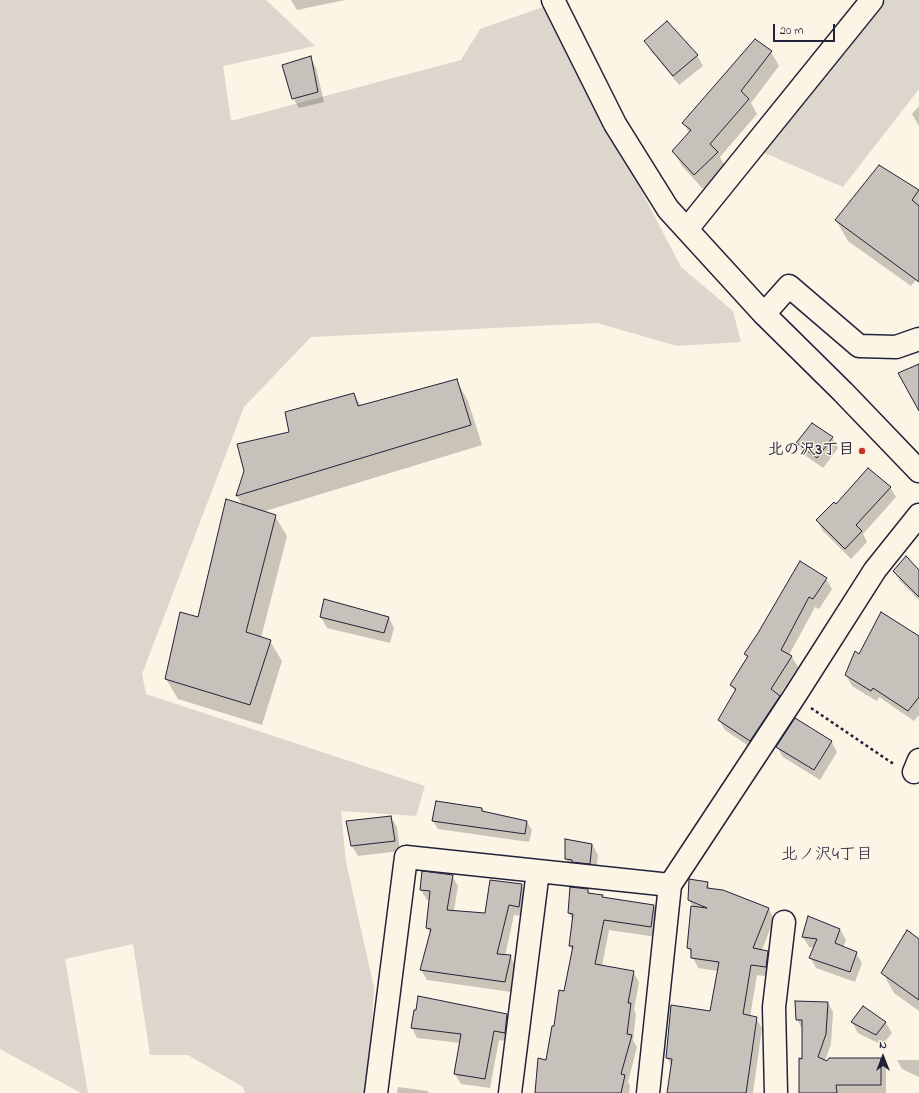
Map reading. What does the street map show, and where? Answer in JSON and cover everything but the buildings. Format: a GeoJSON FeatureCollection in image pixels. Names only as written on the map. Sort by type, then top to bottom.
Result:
{"type":"FeatureCollection","features":[{"type":"Feature","properties":{"kind":"street"},"geometry":{"type":"LineString","coordinates":[[553,0],[615,124],[668,209],[764,314],[843,392],[919,471]]}},
{"type":"Feature","properties":{"kind":"street"},"geometry":{"type":"LineString","coordinates":[[687,229],[872,0]]}},
{"type":"Feature","properties":{"kind":"street"},"geometry":{"type":"LineString","coordinates":[[764,314],[789,286],[859,346],[896,348],[919,339]]}},
{"type":"Feature","properties":{"kind":"street"},"geometry":{"type":"LineString","coordinates":[[648,1093],[670,885],[794,697],[875,570],[919,515]]}},
{"type":"Feature","properties":{"kind":"street"},"geometry":{"type":"LineString","coordinates":[[376,1093],[406,857],[670,885]]}},
{"type":"Feature","properties":{"kind":"street"},"geometry":{"type":"LineString","coordinates":[[510,1093],[538,871]]}},
{"type":"Feature","properties":{"kind":"street"},"geometry":{"type":"LineString","coordinates":[[776,1093],[774,1008],[784,922]]}},
{"type":"Feature","properties":{"kind":"path"},"geometry":{"type":"LineString","coordinates":[[794,697],[909,766]]}},
{"type":"Feature","properties":{"kind":"shaded area"},"geometry":{"type":"Polygon","coordinates":[[[0,0],[266,0],[315,46],[223,66],[231,121],[461,60],[480,29],[546,6],[681,267],[733,311],[741,342],[677,346],[597,323],[311,337],[244,407],[142,674],[146,694],[425,786],[416,816],[341,811],[346,862],[374,988],[368,1093],[245,1093],[243,1087],[188,1055],[150,1055],[133,944],[65,959],[88,1093],[81,1093],[0,1049],[0,0]]]}},
{"type":"Feature","properties":{"kind":"shaded area"},"geometry":{"type":"Polygon","coordinates":[[[886,0],[919,0],[919,89],[843,187],[760,151],[886,0]]]}},
{"type":"Feature","properties":{"kind":"place","name":"北の沢3丁目"},"geometry":{"type":"Point","coordinates":[862,451]}},
{"type":"Feature","properties":{"kind":"district","name":"北ノ沢4丁目"},"geometry":{"type":"Point","coordinates":[827,856]}}]}
